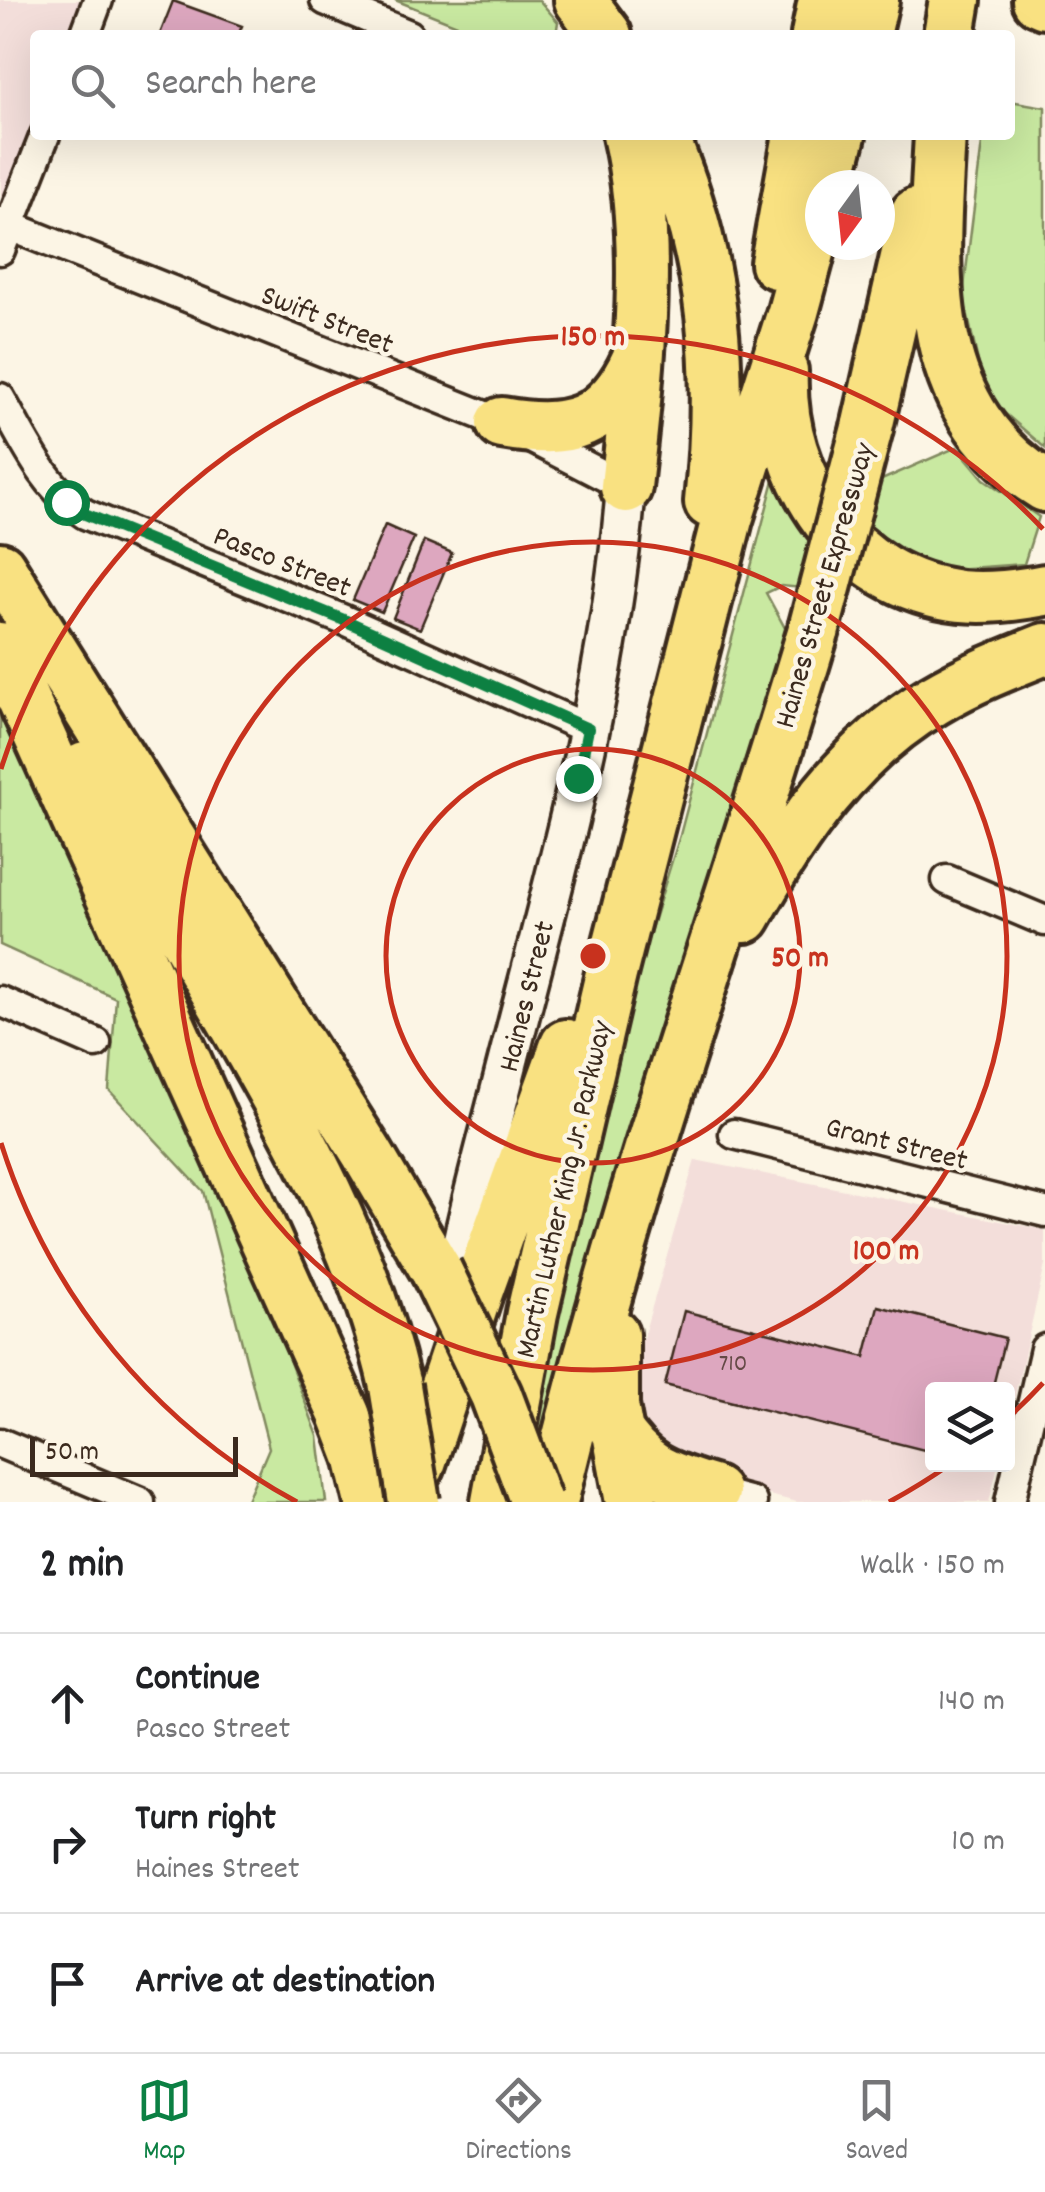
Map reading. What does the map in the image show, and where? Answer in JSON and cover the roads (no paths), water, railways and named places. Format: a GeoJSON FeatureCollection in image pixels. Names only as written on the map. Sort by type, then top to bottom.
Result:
{"type":"FeatureCollection","features":[{"type":"Feature","properties":{"kind":"highway"},"geometry":{"type":"LineString","coordinates":[[566,0],[584,30]]}},
{"type":"Feature","properties":{"kind":"highway"},"geometry":{"type":"LineString","coordinates":[[580,0],[602,30]]}},
{"type":"Feature","properties":{"kind":"highway"},"geometry":{"type":"LineString","coordinates":[[950,30],[955,0]]}},
{"type":"Feature","properties":{"kind":"highway"},"geometry":{"type":"LineString","coordinates":[[626,487],[642,223],[629,140]]}},
{"type":"Feature","properties":{"kind":"highway"},"geometry":{"type":"LineString","coordinates":[[664,140],[698,239],[709,289],[717,363],[716,434],[695,646]]}},
{"type":"Feature","properties":{"kind":"highway"},"geometry":{"type":"LineString","coordinates":[[695,646],[727,518],[799,140]]}},
{"type":"Feature","properties":{"kind":"highway"},"geometry":{"type":"LineString","coordinates":[[831,170],[839,140]]}},
{"type":"Feature","properties":{"kind":"highway","name":"Haines Street Expressway"},"geometry":{"type":"LineString","coordinates":[[688,1029],[814,629],[867,428],[930,140]]}},
{"type":"Feature","properties":{"kind":"highway"},"geometry":{"type":"LineString","coordinates":[[940,140],[936,277],[946,358],[960,395],[980,429],[1007,459],[1045,486]]}},
{"type":"Feature","properties":{"kind":"highway"},"geometry":{"type":"LineString","coordinates":[[807,260],[782,361],[785,430],[802,480],[827,522],[876,565],[918,586],[980,597],[1045,590]]}},
{"type":"Feature","properties":{"kind":"highway"},"geometry":{"type":"LineString","coordinates":[[727,518],[793,312]]}},
{"type":"Feature","properties":{"kind":"highway"},"geometry":{"type":"LineString","coordinates":[[502,423],[547,428],[585,420],[604,409],[618,394],[636,360]]}},
{"type":"Feature","properties":{"kind":"highway"},"geometry":{"type":"LineString","coordinates":[[0,568],[368,1154],[436,1270],[496,1395],[536,1502]]}},
{"type":"Feature","properties":{"kind":"highway"},"geometry":{"type":"LineString","coordinates":[[0,627],[306,1147],[358,1263],[378,1321],[395,1386],[414,1490]]}},
{"type":"Feature","properties":{"kind":"highway","name":"Martin Luther King Jr. Parkway"},"geometry":{"type":"LineString","coordinates":[[497,1502],[532,1313],[606,990],[695,646]]}},
{"type":"Feature","properties":{"kind":"highway"},"geometry":{"type":"LineString","coordinates":[[0,648],[336,1396],[360,1456],[371,1502]]}},
{"type":"Feature","properties":{"kind":"highway"},"geometry":{"type":"LineString","coordinates":[[552,1502],[627,1217],[688,1029],[782,854],[818,804],[882,737],[937,698],[1045,649]]}},
{"type":"Feature","properties":{"kind":"highway"},"geometry":{"type":"LineString","coordinates":[[414,1490],[476,1292],[658,791]]}},
{"type":"Feature","properties":{"kind":"highway"},"geometry":{"type":"LineString","coordinates":[[627,1217],[612,1353],[615,1428],[631,1502]]}},
{"type":"Feature","properties":{"kind":"highway"},"geometry":{"type":"LineString","coordinates":[[615,1428],[631,1453],[648,1467],[715,1499]]}},
{"type":"Feature","properties":{"kind":"street"},"geometry":{"type":"LineString","coordinates":[[87,30],[98,0]]}},
{"type":"Feature","properties":{"kind":"street"},"geometry":{"type":"LineString","coordinates":[[325,0],[397,30]]}},
{"type":"Feature","properties":{"kind":"street"},"geometry":{"type":"LineString","coordinates":[[3,233],[43,140]]}},
{"type":"Feature","properties":{"kind":"street","name":"Swift Street"},"geometry":{"type":"LineString","coordinates":[[3,233],[502,423],[626,487]]}},
{"type":"Feature","properties":{"kind":"street","name":"Pasco Street"},"geometry":{"type":"LineString","coordinates":[[0,398],[51,485],[66,502],[85,514],[344,620],[588,729]]}},
{"type":"Feature","properties":{"kind":"street","name":"Haines Street"},"geometry":{"type":"LineString","coordinates":[[414,1490],[462,1241],[561,852],[588,729],[618,568],[626,487]]}},
{"type":"Feature","properties":{"kind":"street"},"geometry":{"type":"LineString","coordinates":[[947,880],[1045,921]]}},
{"type":"Feature","properties":{"kind":"street"},"geometry":{"type":"LineString","coordinates":[[0,1001],[96,1043]]}},
{"type":"Feature","properties":{"kind":"street","name":"Grant Street"},"geometry":{"type":"LineString","coordinates":[[734,1134],[1045,1212]]}},
{"type":"Feature","properties":{"kind":"street"},"geometry":{"type":"LineString","coordinates":[[1010,1502],[1045,1349]]}},
{"type":"Feature","properties":{"kind":"street"},"geometry":{"type":"LineString","coordinates":[[0,1443],[140,1502]]}}]}
